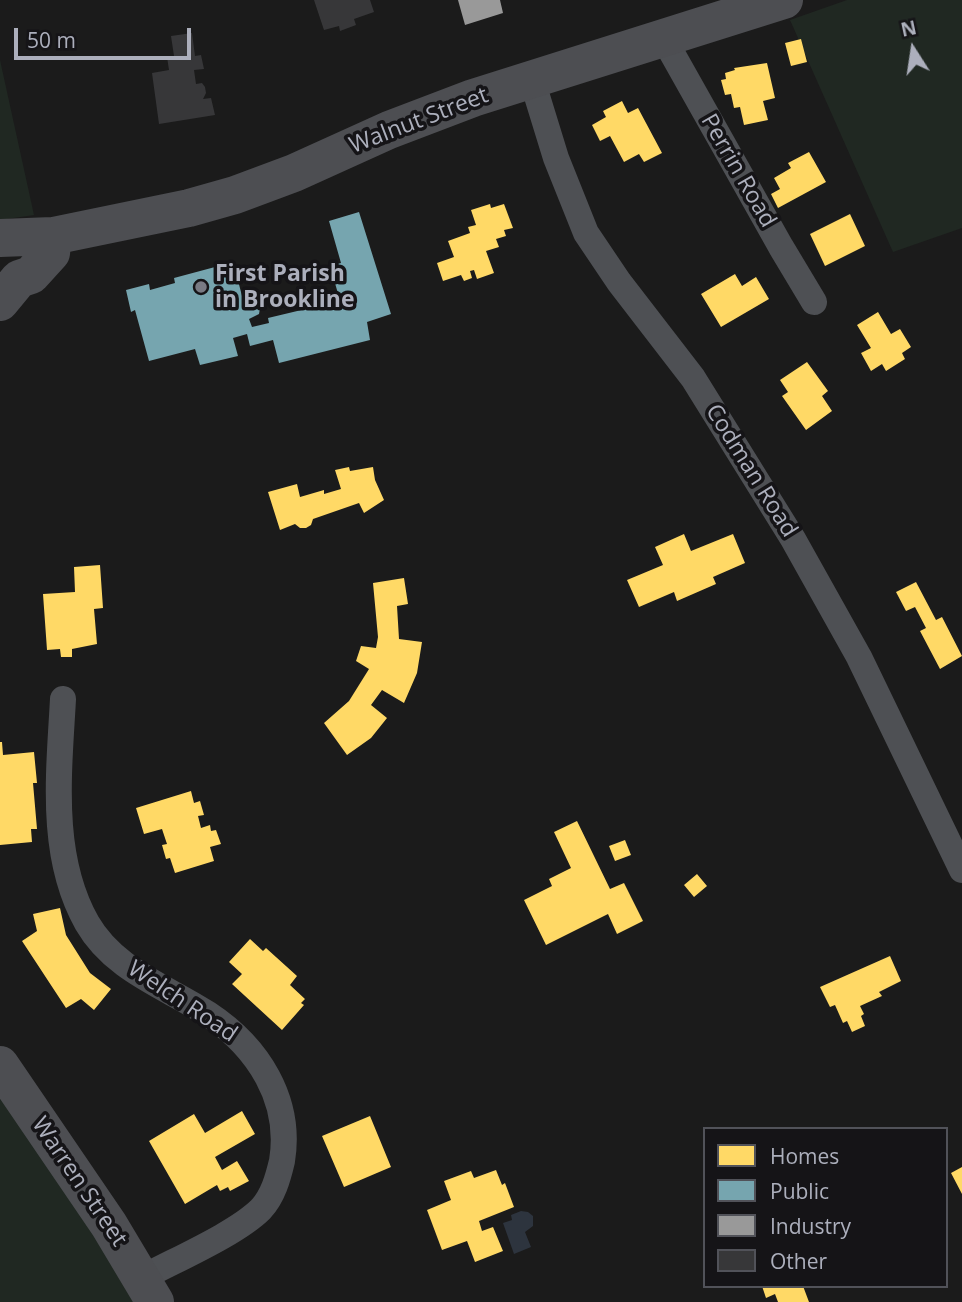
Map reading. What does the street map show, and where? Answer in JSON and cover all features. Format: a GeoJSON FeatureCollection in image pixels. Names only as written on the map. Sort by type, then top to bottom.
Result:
{"type":"FeatureCollection","features":[{"type":"Feature","properties":{"kind":"street","name":"Walnut Street"},"geometry":{"type":"LineString","coordinates":[[0,238],[53,236],[189,208],[235,195],[294,173],[389,130],[473,99],[784,0]]}},
{"type":"Feature","properties":{"kind":"street","name":"Perrin Road"},"geometry":{"type":"LineString","coordinates":[[664,38],[814,302]]}},
{"type":"Feature","properties":{"kind":"street","name":"Codman Road"},"geometry":{"type":"LineString","coordinates":[[532,80],[560,171],[586,233],[619,282],[693,378],[793,539],[859,657],[962,870]]}},
{"type":"Feature","properties":{"kind":"street"},"geometry":{"type":"LineString","coordinates":[[10,290],[32,275],[51,253],[53,236]]}},
{"type":"Feature","properties":{"kind":"street","name":"Welch Road"},"geometry":{"type":"LineString","coordinates":[[63,699],[58,792],[61,835],[69,877],[86,922],[109,951],[127,967],[209,1015],[251,1051],[273,1084],[284,1122],[284,1147],[280,1168],[272,1194],[262,1208],[148,1290]]}},
{"type":"Feature","properties":{"kind":"street","name":"Warren Street"},"geometry":{"type":"LineString","coordinates":[[0,1065],[109,1224],[148,1290]]}},
{"type":"Feature","properties":{"kind":"shaded area"},"geometry":{"type":"Polygon","coordinates":[[[847,0],[962,0],[962,228],[893,252],[790,20],[847,0]]]}},
{"type":"Feature","properties":{"kind":"shaded area"},"geometry":{"type":"Polygon","coordinates":[[[0,60],[34,215],[0,220],[0,60]]]}},
{"type":"Feature","properties":{"kind":"shaded area"},"geometry":{"type":"Polygon","coordinates":[[[0,1095],[58,1176],[136,1302],[0,1302],[0,1095]]]}},
{"type":"Feature","properties":{"kind":"shaded area"},"geometry":{"type":"Polygon","coordinates":[[[521,1211],[533,1216],[533,1226],[525,1232],[531,1247],[514,1254],[503,1223],[512,1220],[511,1215],[521,1211]]]}},
{"type":"Feature","properties":{"kind":"building: Homes"},"geometry":{"type":"Polygon","coordinates":[[[801,39],[807,62],[791,66],[785,43],[801,39]]]}},
{"type":"Feature","properties":{"kind":"building: Homes"},"geometry":{"type":"Polygon","coordinates":[[[767,63],[775,98],[763,101],[768,120],[744,125],[740,107],[734,108],[731,94],[725,95],[721,80],[726,79],[725,73],[735,70],[734,68],[767,63]]]}},
{"type":"Feature","properties":{"kind":"building: Homes"},"geometry":{"type":"Polygon","coordinates":[[[622,101],[628,113],[638,108],[662,153],[644,162],[639,154],[624,162],[610,136],[600,141],[592,125],[606,117],[603,111],[622,101]]]}},
{"type":"Feature","properties":{"kind":"building: Homes"},"geometry":{"type":"Polygon","coordinates":[[[809,152],[826,182],[778,208],[771,194],[780,189],[774,178],[791,168],[788,163],[809,152]]]}},
{"type":"Feature","properties":{"kind":"building: Homes"},"geometry":{"type":"Polygon","coordinates":[[[490,204],[491,208],[504,204],[513,228],[504,230],[506,236],[496,239],[499,247],[486,251],[494,273],[477,279],[474,270],[470,271],[472,278],[464,281],[461,275],[443,281],[437,263],[454,257],[448,241],[470,233],[468,227],[476,225],[471,210],[490,204]]]}},
{"type":"Feature","properties":{"kind":"building: Homes"},"geometry":{"type":"Polygon","coordinates":[[[850,214],[865,246],[825,266],[810,234],[850,214]]]}},
{"type":"Feature","properties":{"kind":"building: Homes"},"geometry":{"type":"Polygon","coordinates":[[[735,274],[742,286],[756,277],[769,299],[721,327],[701,294],[735,274]]]}},
{"type":"Feature","properties":{"kind":"building: Homes"},"geometry":{"type":"Polygon","coordinates":[[[878,312],[891,334],[900,329],[911,347],[902,353],[905,359],[886,371],[882,364],[871,371],[861,353],[871,348],[857,325],[878,312]]]}},
{"type":"Feature","properties":{"kind":"building: Homes"},"geometry":{"type":"Polygon","coordinates":[[[807,362],[828,391],[822,396],[832,411],[806,430],[782,396],[788,392],[780,380],[807,362]]]}},
{"type":"Feature","properties":{"kind":"building: Homes"},"geometry":{"type":"Polygon","coordinates":[[[349,467],[350,471],[373,467],[375,480],[384,500],[364,513],[359,503],[313,519],[311,525],[306,528],[295,524],[280,530],[268,492],[297,484],[300,497],[324,490],[324,494],[341,489],[335,470],[349,467]]]}},
{"type":"Feature","properties":{"kind":"building: Homes"},"geometry":{"type":"Polygon","coordinates":[[[684,534],[691,551],[733,534],[745,563],[713,577],[716,584],[677,601],[674,592],[639,607],[627,580],[663,565],[655,547],[684,534]]]}},
{"type":"Feature","properties":{"kind":"building: Homes"},"geometry":{"type":"Polygon","coordinates":[[[100,565],[103,608],[94,609],[97,644],[72,649],[72,657],[61,657],[60,649],[47,650],[43,594],[75,592],[74,567],[100,565]]]}},
{"type":"Feature","properties":{"kind":"building: Homes"},"geometry":{"type":"Polygon","coordinates":[[[404,578],[408,604],[397,606],[399,639],[422,642],[417,673],[404,703],[382,690],[371,705],[387,718],[371,738],[347,755],[324,723],[349,701],[369,669],[356,661],[361,646],[376,648],[378,637],[373,583],[404,578]]]}},
{"type":"Feature","properties":{"kind":"building: Homes"},"geometry":{"type":"Polygon","coordinates":[[[916,582],[936,620],[942,617],[962,656],[940,669],[920,631],[926,628],[915,607],[906,611],[896,592],[916,582]]]}},
{"type":"Feature","properties":{"kind":"building: Homes"},"geometry":{"type":"Polygon","coordinates":[[[0,742],[3,755],[34,752],[37,783],[33,783],[37,829],[31,829],[32,842],[0,845],[0,742]]]}},
{"type":"Feature","properties":{"kind":"building: Homes"},"geometry":{"type":"Polygon","coordinates":[[[191,791],[194,803],[200,801],[204,815],[198,816],[201,828],[210,825],[211,831],[216,830],[221,844],[210,847],[214,861],[175,873],[170,858],[166,859],[162,845],[167,844],[162,829],[144,834],[136,808],[191,791]]]}},
{"type":"Feature","properties":{"kind":"building: Homes"},"geometry":{"type":"Polygon","coordinates":[[[577,821],[610,889],[624,883],[643,921],[617,934],[608,914],[546,945],[524,900],[552,886],[549,879],[571,868],[554,832],[577,821]]]}},
{"type":"Feature","properties":{"kind":"building: Homes"},"geometry":{"type":"Polygon","coordinates":[[[625,840],[631,855],[615,861],[609,846],[625,840]]]}},
{"type":"Feature","properties":{"kind":"building: Homes"},"geometry":{"type":"Polygon","coordinates":[[[697,874],[707,886],[694,897],[684,885],[697,874]]]}},
{"type":"Feature","properties":{"kind":"building: Homes"},"geometry":{"type":"Polygon","coordinates":[[[60,908],[66,935],[90,973],[111,989],[94,1010],[81,999],[66,1008],[22,941],[37,931],[33,914],[60,908]]]}},
{"type":"Feature","properties":{"kind":"building: Homes"},"geometry":{"type":"Polygon","coordinates":[[[250,939],[263,951],[266,948],[297,976],[290,985],[305,999],[301,1003],[304,1005],[282,1030],[232,984],[242,974],[229,962],[250,939]]]}},
{"type":"Feature","properties":{"kind":"building: Homes"},"geometry":{"type":"Polygon","coordinates":[[[890,956],[901,981],[879,992],[882,996],[860,1006],[865,1026],[852,1032],[847,1021],[843,1023],[835,1005],[830,1007],[820,987],[890,956]]]}},
{"type":"Feature","properties":{"kind":"building: Homes"},"geometry":{"type":"Polygon","coordinates":[[[242,1111],[255,1134],[215,1157],[222,1170],[237,1161],[249,1181],[230,1191],[228,1187],[220,1191],[217,1185],[185,1204],[149,1141],[194,1114],[205,1133],[242,1111]]]}},
{"type":"Feature","properties":{"kind":"building: Homes"},"geometry":{"type":"Polygon","coordinates":[[[370,1116],[391,1167],[344,1187],[322,1136],[370,1116]]]}},
{"type":"Feature","properties":{"kind":"building: Homes"},"geometry":{"type":"Polygon","coordinates":[[[962,1167],[962,1194],[951,1173],[962,1167]]]}},
{"type":"Feature","properties":{"kind":"building: Homes"},"geometry":{"type":"Polygon","coordinates":[[[496,1170],[502,1185],[505,1183],[514,1207],[479,1221],[482,1231],[493,1227],[503,1251],[475,1262],[467,1241],[442,1250],[427,1210],[451,1200],[444,1181],[471,1171],[474,1178],[496,1170]]]}},
{"type":"Feature","properties":{"kind":"building: Homes"},"geometry":{"type":"Polygon","coordinates":[[[763,1288],[804,1288],[809,1302],[778,1302],[775,1294],[766,1298],[763,1288]]]}},
{"type":"Feature","properties":{"kind":"building: Public","name":"First Parish in Brookline"},"geometry":{"type":"Polygon","coordinates":[[[359,212],[391,314],[367,322],[370,340],[279,363],[273,340],[250,346],[247,334],[233,338],[238,356],[200,365],[195,349],[149,361],[135,310],[131,312],[126,290],[149,284],[150,290],[175,283],[174,278],[234,265],[242,296],[253,295],[261,303],[259,314],[249,319],[252,327],[269,323],[268,318],[335,302],[334,298],[339,297],[330,266],[341,263],[329,221],[359,212]]]}},
{"type":"Feature","properties":{"kind":"building: Industry"},"geometry":{"type":"Polygon","coordinates":[[[458,0],[500,0],[503,13],[465,25],[458,0]]]}},
{"type":"Feature","properties":{"kind":"building: Other"},"geometry":{"type":"Polygon","coordinates":[[[314,0],[370,0],[374,12],[354,19],[356,25],[340,31],[339,26],[324,30],[314,0]]]}},
{"type":"Feature","properties":{"kind":"building: Other"},"geometry":{"type":"Polygon","coordinates":[[[192,33],[195,56],[201,55],[204,69],[194,70],[196,84],[202,83],[205,87],[203,99],[211,98],[215,115],[159,124],[152,73],[169,70],[167,57],[174,56],[171,36],[192,33]]]}},
{"type":"Feature","properties":{"kind":"place","name":"First Parish in Brookline"},"geometry":{"type":"Point","coordinates":[201,287]}}]}
